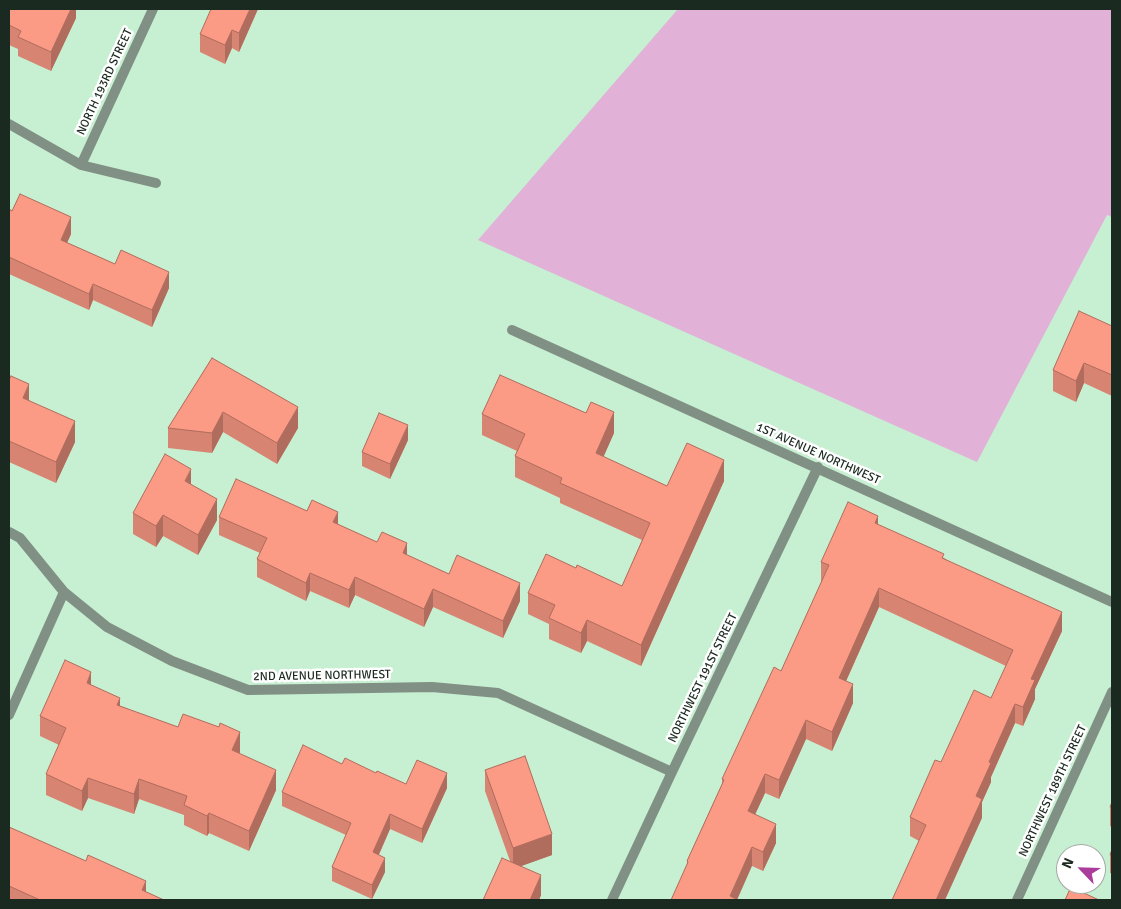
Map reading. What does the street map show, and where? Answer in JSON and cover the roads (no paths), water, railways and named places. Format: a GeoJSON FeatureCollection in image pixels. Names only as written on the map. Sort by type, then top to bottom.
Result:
{"type":"FeatureCollection","features":[{"type":"Feature","properties":{"kind":"street","name":"NORTH 193RD STREET"},"geometry":{"type":"LineString","coordinates":[[81,165],[153,9]]}},
{"type":"Feature","properties":{"kind":"street"},"geometry":{"type":"LineString","coordinates":[[9,124],[81,165],[156,183]]}},
{"type":"Feature","properties":{"kind":"street","name":"1ST AVENUE NORTHWEST"},"geometry":{"type":"LineString","coordinates":[[512,330],[818,467],[1112,602]]}},
{"type":"Feature","properties":{"kind":"street","name":"NORTHWEST 191ST STREET"},"geometry":{"type":"LineString","coordinates":[[612,900],[818,467]]}},
{"type":"Feature","properties":{"kind":"street","name":"2ND AVENUE NORTHWEST"},"geometry":{"type":"LineString","coordinates":[[9,532],[20,538],[64,592],[107,627],[172,661],[248,690],[432,687],[498,693],[672,772]]}},
{"type":"Feature","properties":{"kind":"street"},"geometry":{"type":"LineString","coordinates":[[9,715],[64,592]]}},
{"type":"Feature","properties":{"kind":"street","name":"NORTHWEST 189TH STREET"},"geometry":{"type":"LineString","coordinates":[[1017,900],[1112,692]]}}]}
